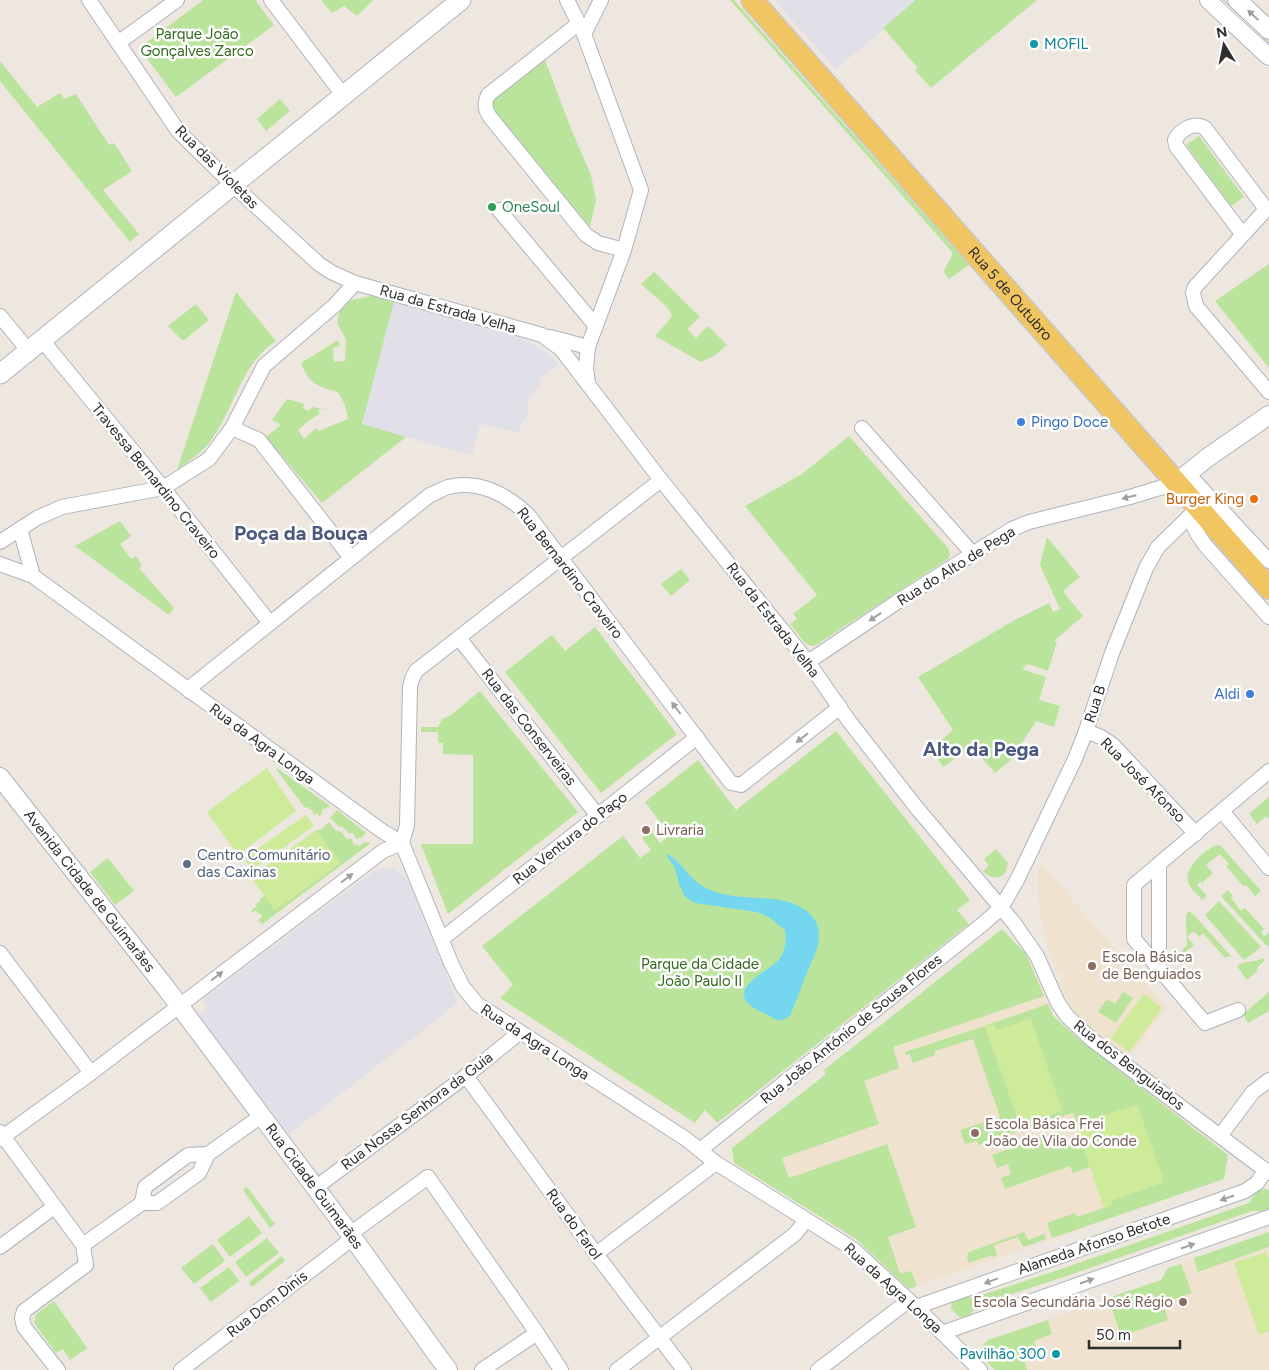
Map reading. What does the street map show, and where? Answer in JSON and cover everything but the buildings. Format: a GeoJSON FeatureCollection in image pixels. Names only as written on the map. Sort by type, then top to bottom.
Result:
{"type":"FeatureCollection","features":[{"type":"Feature","properties":{"kind":"main road"},"geometry":{"type":"LineString","coordinates":[[0,374],[461,0]]}},
{"type":"Feature","properties":{"kind":"main road","name":"Rua 5 de Outubro"},"geometry":{"type":"LineString","coordinates":[[752,0],[1182,478],[1193,512],[1269,588]]}},
{"type":"Feature","properties":{"kind":"street","name":"Rua das Violetas"},"geometry":{"type":"LineString","coordinates":[[89,0],[178,131],[233,185],[319,264],[355,283]]}},
{"type":"Feature","properties":{"kind":"street"},"geometry":{"type":"LineString","coordinates":[[118,43],[177,0]]}},
{"type":"Feature","properties":{"kind":"street"},"geometry":{"type":"LineString","coordinates":[[271,0],[343,95]]}},
{"type":"Feature","properties":{"kind":"street"},"geometry":{"type":"LineString","coordinates":[[566,0],[581,29],[641,190],[624,250],[588,347],[586,363],[588,383]]}},
{"type":"Feature","properties":{"kind":"street"},"geometry":{"type":"LineString","coordinates":[[601,0],[581,29],[488,95],[484,103],[485,110],[490,118],[586,235],[598,243],[624,250]]}},
{"type":"Feature","properties":{"kind":"street"},"geometry":{"type":"LineString","coordinates":[[1209,0],[1269,56]]}},
{"type":"Feature","properties":{"kind":"street"},"geometry":{"type":"LineString","coordinates":[[1237,0],[1269,30]]}},
{"type":"Feature","properties":{"kind":"street"},"geometry":{"type":"LineString","coordinates":[[1242,235],[1176,146],[1175,140],[1177,136],[1193,124],[1199,124],[1205,128],[1263,205],[1264,210],[1262,214],[1195,287],[1193,293],[1194,301],[1196,306],[1269,392]]}},
{"type":"Feature","properties":{"kind":"street"},"geometry":{"type":"LineString","coordinates":[[499,210],[596,326]]}},
{"type":"Feature","properties":{"kind":"street"},"geometry":{"type":"LineString","coordinates":[[0,542],[37,518],[62,507],[163,488],[209,458],[232,428],[264,366],[335,306],[355,283]]}},
{"type":"Feature","properties":{"kind":"street","name":"Rua da Estrada Velha"},"geometry":{"type":"LineString","coordinates":[[355,283],[588,347]]}},
{"type":"Feature","properties":{"kind":"street","name":"Travessa Bernardino Craveiro"},"geometry":{"type":"LineString","coordinates":[[0,316],[35,345],[163,488],[270,623]]}},
{"type":"Feature","properties":{"kind":"street","name":"Rua da Estrada Velha"},"geometry":{"type":"LineString","coordinates":[[542,335],[561,349],[662,480],[808,662],[840,708],[916,807],[1001,908]]}},
{"type":"Feature","properties":{"kind":"street"},"geometry":{"type":"LineString","coordinates":[[1182,478],[1206,458],[1269,415]]}},
{"type":"Feature","properties":{"kind":"street"},"geometry":{"type":"LineString","coordinates":[[232,428],[259,440],[351,558]]}},
{"type":"Feature","properties":{"kind":"street"},"geometry":{"type":"LineString","coordinates":[[862,428],[972,554]]}},
{"type":"Feature","properties":{"kind":"street","name":"Rua do Alto de Pega"},"geometry":{"type":"LineString","coordinates":[[808,662],[1012,529],[1029,522],[1130,497],[1182,478]]}},
{"type":"Feature","properties":{"kind":"street","name":"Rua 5 de Outubro"},"geometry":{"type":"LineString","coordinates":[[1182,478],[1269,562]]}},
{"type":"Feature","properties":{"kind":"street"},"geometry":{"type":"LineString","coordinates":[[58,1370],[24,1326],[22,1318],[24,1312],[86,1265],[83,1245],[1,1136],[90,1073],[382,851],[402,843],[407,825],[410,687],[416,671],[662,480]]}},
{"type":"Feature","properties":{"kind":"street","name":"Rua Bernardino Craveiro"},"geometry":{"type":"LineString","coordinates":[[189,691],[193,685],[430,496],[448,488],[462,485],[490,489],[504,495],[518,504],[529,516],[728,779],[736,785],[741,784],[840,708]]}},
{"type":"Feature","properties":{"kind":"street","name":"Rua 5 de Outubro"},"geometry":{"type":"LineString","coordinates":[[1193,512],[1198,535],[1205,545],[1269,617]]}},
{"type":"Feature","properties":{"kind":"street","name":"Rua B"},"geometry":{"type":"LineString","coordinates":[[1001,908],[1017,880],[1075,760],[1112,653],[1146,568],[1158,547],[1193,512]]}},
{"type":"Feature","properties":{"kind":"street"},"geometry":{"type":"LineString","coordinates":[[20,529],[33,576]]}},
{"type":"Feature","properties":{"kind":"street","name":"Rua da Agra Longa"},"geometry":{"type":"LineString","coordinates":[[0,564],[33,576],[382,831],[402,843],[451,963],[470,998],[519,1033],[700,1150],[716,1163],[852,1249],[980,1370]]}},
{"type":"Feature","properties":{"kind":"street","name":"Rua das Conserveiras"},"geometry":{"type":"LineString","coordinates":[[459,638],[598,816]]}},
{"type":"Feature","properties":{"kind":"street","name":"Rua José Afonso"},"geometry":{"type":"LineString","coordinates":[[1086,731],[1101,737],[1113,745],[1196,834]]}},
{"type":"Feature","properties":{"kind":"street","name":"Rua Ventura do Paço"},"geometry":{"type":"LineString","coordinates":[[442,939],[697,737]]}},
{"type":"Feature","properties":{"kind":"street","name":"Rua José Afonso"},"geometry":{"type":"LineString","coordinates":[[1238,1010],[1206,1023],[1159,969],[1134,939],[1134,886],[1269,770]]}},
{"type":"Feature","properties":{"kind":"street","name":"Avenida Cidade de Guimarães"},"geometry":{"type":"LineString","coordinates":[[0,777],[178,1005]]}},
{"type":"Feature","properties":{"kind":"street"},"geometry":{"type":"LineString","coordinates":[[1222,811],[1269,868]]}},
{"type":"Feature","properties":{"kind":"street"},"geometry":{"type":"LineString","coordinates":[[1159,864],[1159,969]]}},
{"type":"Feature","properties":{"kind":"street","name":"Rua dos Benguiados"},"geometry":{"type":"LineString","coordinates":[[1001,908],[1037,956],[1058,1003],[1067,1016],[1091,1039],[1267,1172]]}},
{"type":"Feature","properties":{"kind":"street","name":"Rua João António de Sousa Flores"},"geometry":{"type":"LineString","coordinates":[[700,1150],[1001,908]]}},
{"type":"Feature","properties":{"kind":"street"},"geometry":{"type":"LineString","coordinates":[[0,953],[90,1073]]}},
{"type":"Feature","properties":{"kind":"street","name":"Rua Cidade Guimarães"},"geometry":{"type":"LineString","coordinates":[[178,1005],[351,1236],[448,1370]]}},
{"type":"Feature","properties":{"kind":"street","name":"Rua Nossa Senhora da Guia"},"geometry":{"type":"LineString","coordinates":[[315,1188],[466,1076],[519,1033]]}},
{"type":"Feature","properties":{"kind":"street","name":"Rua do Farol"},"geometry":{"type":"LineString","coordinates":[[466,1076],[596,1254],[684,1370]]}},
{"type":"Feature","properties":{"kind":"street"},"geometry":{"type":"LineString","coordinates":[[1220,1136],[1253,1092],[1269,1080]]}},
{"type":"Feature","properties":{"kind":"street"},"geometry":{"type":"LineString","coordinates":[[83,1245],[142,1203],[157,1204],[199,1172],[208,1154],[261,1116]]}},
{"type":"Feature","properties":{"kind":"street"},"geometry":{"type":"LineString","coordinates":[[142,1203],[145,1187],[188,1155],[208,1154]]}},
{"type":"Feature","properties":{"kind":"street"},"geometry":{"type":"LineString","coordinates":[[596,1254],[716,1163]]}},
{"type":"Feature","properties":{"kind":"street","name":"Alameda Afonso Betote"},"geometry":{"type":"LineString","coordinates":[[818,1370],[912,1304],[1245,1192],[1267,1172]]}},
{"type":"Feature","properties":{"kind":"street","name":"Rua Dom Dinis"},"geometry":{"type":"LineString","coordinates":[[181,1370],[428,1177],[537,1333]]}},
{"type":"Feature","properties":{"kind":"street"},"geometry":{"type":"LineString","coordinates":[[0,1247],[54,1207]]}},
{"type":"Feature","properties":{"kind":"street"},"geometry":{"type":"LineString","coordinates":[[942,1333],[1269,1218]]}},
{"type":"Feature","properties":{"kind":"street"},"geometry":{"type":"LineString","coordinates":[[617,1370],[795,1234],[806,1220]]}},
{"type":"Feature","properties":{"kind":"street"},"geometry":{"type":"LineString","coordinates":[[482,1370],[537,1333],[561,1370]]}},
{"type":"Feature","properties":{"kind":"shaded area"},"geometry":{"type":"Polygon","coordinates":[[[774,0],[919,0],[836,69],[774,0]]]}},
{"type":"Feature","properties":{"kind":"shaded area"},"geometry":{"type":"Polygon","coordinates":[[[394,302],[523,338],[550,355],[558,364],[538,380],[541,386],[529,397],[526,410],[529,412],[526,420],[523,419],[519,433],[480,424],[472,455],[362,425],[394,302]]]}},
{"type":"Feature","properties":{"kind":"shaded area","name":"Escola Básica de Benguiados"},"geometry":{"type":"Polygon","coordinates":[[[1040,863],[1167,1008],[1128,1058],[1085,1022],[1072,1007],[1063,991],[1060,983],[1063,978],[1060,973],[1056,973],[1043,927],[1038,897],[1040,863]]]}},
{"type":"Feature","properties":{"kind":"shaded area"},"geometry":{"type":"Polygon","coordinates":[[[393,868],[408,881],[458,1003],[289,1134],[200,1018],[199,1014],[207,1008],[203,999],[363,879],[378,869],[393,868]]]}},
{"type":"Feature","properties":{"kind":"shaded area","name":"Escola Básica Frei João de Vila do Conde"},"geometry":{"type":"Polygon","coordinates":[[[1026,954],[1053,1016],[1080,1040],[1228,1155],[1224,1179],[909,1289],[856,1239],[734,1163],[732,1148],[826,1074],[824,1070],[1026,954]]]}},
{"type":"Feature","properties":{"kind":"shaded area","name":"Escola Secundária José Régio"},"geometry":{"type":"Polygon","coordinates":[[[1269,1232],[1269,1370],[995,1370],[982,1357],[981,1348],[988,1340],[1161,1280],[1168,1268],[1269,1232]]]}},
{"type":"Feature","properties":{"kind":"green space","name":"Parque João Gonçalves Zarco"},"geometry":{"type":"Polygon","coordinates":[[[203,0],[255,0],[274,25],[176,97],[139,48],[203,0]]]}},
{"type":"Feature","properties":{"kind":"green space"},"geometry":{"type":"Polygon","coordinates":[[[321,0],[373,0],[357,16],[344,6],[332,13],[321,0]]]}},
{"type":"Feature","properties":{"kind":"green space"},"geometry":{"type":"Polygon","coordinates":[[[730,0],[734,0],[969,265],[949,279],[944,272],[952,252],[730,0]]]}},
{"type":"Feature","properties":{"kind":"green space"},"geometry":{"type":"Polygon","coordinates":[[[916,0],[1037,0],[931,88],[915,70],[918,68],[883,28],[916,0]]]}},
{"type":"Feature","properties":{"kind":"green space"},"geometry":{"type":"Polygon","coordinates":[[[545,60],[591,175],[596,200],[590,227],[494,113],[494,97],[545,60]]]}},
{"type":"Feature","properties":{"kind":"green space"},"geometry":{"type":"Polygon","coordinates":[[[0,61],[37,107],[60,93],[64,99],[76,94],[109,145],[114,143],[132,171],[103,190],[139,234],[130,242],[0,81],[0,61]]]}},
{"type":"Feature","properties":{"kind":"green space"},"geometry":{"type":"Polygon","coordinates":[[[280,99],[290,111],[266,131],[257,119],[280,99]]]}},
{"type":"Feature","properties":{"kind":"green space"},"geometry":{"type":"Polygon","coordinates":[[[1199,136],[1244,197],[1231,206],[1186,145],[1199,136]]]}},
{"type":"Feature","properties":{"kind":"green space"},"geometry":{"type":"Polygon","coordinates":[[[1269,264],[1269,368],[1215,301],[1269,264]]]}},
{"type":"Feature","properties":{"kind":"green space"},"geometry":{"type":"Polygon","coordinates":[[[654,272],[700,317],[687,329],[696,338],[708,326],[727,345],[714,356],[701,362],[655,336],[672,315],[667,307],[641,284],[654,272]]]}},
{"type":"Feature","properties":{"kind":"green space"},"geometry":{"type":"Polygon","coordinates":[[[236,292],[276,341],[254,362],[218,430],[209,443],[177,470],[236,292]]]}},
{"type":"Feature","properties":{"kind":"green space"},"geometry":{"type":"Polygon","coordinates":[[[373,295],[394,302],[362,424],[406,437],[322,503],[266,437],[281,425],[272,420],[287,399],[305,404],[302,408],[309,411],[312,407],[331,410],[320,409],[318,412],[321,413],[298,430],[304,439],[316,428],[319,431],[348,419],[345,405],[338,392],[319,386],[311,380],[301,363],[338,340],[340,346],[333,348],[334,362],[345,361],[346,339],[337,323],[341,305],[348,301],[373,295]]]}},
{"type":"Feature","properties":{"kind":"green space"},"geometry":{"type":"Polygon","coordinates":[[[196,304],[209,320],[183,341],[168,326],[196,304]]]}},
{"type":"Feature","properties":{"kind":"green space"},"geometry":{"type":"Polygon","coordinates":[[[849,436],[948,548],[950,554],[948,559],[816,645],[811,646],[805,643],[790,624],[797,619],[793,614],[817,595],[745,506],[802,474],[849,436]]]}},
{"type":"Feature","properties":{"kind":"green space"},"geometry":{"type":"Polygon","coordinates":[[[120,521],[131,536],[120,544],[131,559],[136,556],[142,565],[139,568],[174,608],[169,615],[75,546],[120,521]]]}},
{"type":"Feature","properties":{"kind":"green space"},"geometry":{"type":"Polygon","coordinates":[[[1047,537],[1080,577],[1063,591],[1083,616],[1054,641],[1057,642],[1048,671],[1028,664],[1022,669],[1046,677],[1039,700],[1060,706],[1054,727],[1036,721],[1010,761],[995,773],[972,747],[943,767],[931,749],[953,730],[918,677],[1013,621],[1049,603],[1053,612],[1060,609],[1040,565],[1047,537]]]}},
{"type":"Feature","properties":{"kind":"green space"},"geometry":{"type":"Polygon","coordinates":[[[681,569],[690,580],[671,596],[661,584],[681,569]]]}},
{"type":"Feature","properties":{"kind":"green space"},"geometry":{"type":"Polygon","coordinates":[[[595,627],[677,734],[601,793],[505,672],[552,635],[565,651],[595,627]]]}},
{"type":"Feature","properties":{"kind":"green space"},"geometry":{"type":"Polygon","coordinates":[[[480,691],[578,812],[448,914],[421,844],[473,844],[473,755],[443,754],[443,743],[438,743],[438,732],[421,732],[421,727],[438,727],[442,719],[451,715],[480,691]]]}},
{"type":"Feature","properties":{"kind":"green space","name":"Parque da Cidade João Paulo II"},"geometry":{"type":"Polygon","coordinates":[[[836,731],[970,900],[957,910],[969,924],[717,1123],[705,1110],[695,1123],[500,998],[513,985],[482,946],[623,836],[640,858],[651,850],[642,838],[651,831],[660,843],[670,835],[645,802],[698,760],[736,810],[836,731]]]}},
{"type":"Feature","properties":{"kind":"green space"},"geometry":{"type":"Polygon","coordinates":[[[267,768],[296,811],[238,855],[207,812],[267,768]]]}},
{"type":"Feature","properties":{"kind":"green space"},"geometry":{"type":"Polygon","coordinates":[[[277,768],[330,806],[322,810],[322,814],[319,816],[317,813],[314,815],[312,809],[305,808],[277,768]]]}},
{"type":"Feature","properties":{"kind":"green space"},"geometry":{"type":"Polygon","coordinates":[[[1269,797],[1269,819],[1266,816],[1257,824],[1250,813],[1269,797]]]}},
{"type":"Feature","properties":{"kind":"green space"},"geometry":{"type":"Polygon","coordinates":[[[337,810],[366,833],[361,839],[360,837],[357,839],[352,832],[350,834],[341,826],[339,827],[330,818],[337,810]]]}},
{"type":"Feature","properties":{"kind":"green space"},"geometry":{"type":"Polygon","coordinates":[[[306,815],[314,826],[252,870],[244,858],[306,815]]]}},
{"type":"Feature","properties":{"kind":"green space"},"geometry":{"type":"Polygon","coordinates":[[[329,822],[336,831],[338,830],[340,833],[342,831],[348,840],[351,838],[355,846],[365,842],[371,843],[262,924],[258,920],[262,917],[260,913],[258,914],[256,910],[252,913],[251,911],[265,895],[275,910],[340,863],[316,830],[321,830],[329,822]]]}},
{"type":"Feature","properties":{"kind":"green space"},"geometry":{"type":"Polygon","coordinates":[[[316,830],[340,863],[275,910],[252,876],[316,830]]]}},
{"type":"Feature","properties":{"kind":"green space"},"geometry":{"type":"Polygon","coordinates":[[[1218,845],[1221,846],[1261,891],[1255,896],[1246,885],[1243,886],[1226,866],[1229,864],[1220,854],[1206,865],[1213,873],[1197,885],[1207,896],[1202,900],[1190,886],[1188,876],[1193,864],[1208,850],[1218,845]]]}},
{"type":"Feature","properties":{"kind":"green space"},"geometry":{"type":"Polygon","coordinates":[[[996,849],[1008,863],[1004,874],[998,877],[988,875],[983,871],[989,866],[984,859],[996,849]]]}},
{"type":"Feature","properties":{"kind":"green space"},"geometry":{"type":"Polygon","coordinates":[[[108,858],[134,891],[115,905],[90,872],[108,858]]]}},
{"type":"Feature","properties":{"kind":"green space"},"geometry":{"type":"Polygon","coordinates":[[[1228,890],[1233,896],[1231,898],[1241,911],[1245,908],[1264,929],[1261,932],[1264,936],[1269,933],[1269,945],[1267,946],[1221,896],[1228,890]]]}},
{"type":"Feature","properties":{"kind":"green space"},"geometry":{"type":"Polygon","coordinates":[[[1219,901],[1261,947],[1244,960],[1205,915],[1219,901]]]}},
{"type":"Feature","properties":{"kind":"green space"},"geometry":{"type":"Polygon","coordinates":[[[1188,911],[1192,913],[1231,956],[1225,958],[1203,933],[1199,937],[1194,931],[1187,937],[1194,945],[1183,954],[1181,952],[1187,945],[1186,915],[1188,911]]]}},
{"type":"Feature","properties":{"kind":"green space"},"geometry":{"type":"Polygon","coordinates":[[[1002,929],[1026,954],[1044,996],[893,1047],[899,1068],[864,1081],[879,1124],[782,1158],[789,1178],[887,1144],[916,1227],[888,1237],[900,1274],[911,1271],[917,1286],[909,1289],[856,1239],[734,1163],[732,1148],[826,1074],[824,1070],[1002,929]]]}},
{"type":"Feature","properties":{"kind":"green space"},"geometry":{"type":"Polygon","coordinates":[[[1262,958],[1265,960],[1247,980],[1237,966],[1262,958]]]}},
{"type":"Feature","properties":{"kind":"green space"},"geometry":{"type":"Polygon","coordinates":[[[1123,992],[1133,998],[1116,1023],[1098,1012],[1107,999],[1115,1004],[1123,992]]]}},
{"type":"Feature","properties":{"kind":"green space"},"geometry":{"type":"Polygon","coordinates":[[[1269,992],[1269,1011],[1248,1023],[1243,1014],[1269,992]]]}},
{"type":"Feature","properties":{"kind":"green space"},"geometry":{"type":"Polygon","coordinates":[[[1144,994],[1162,1008],[1129,1052],[1111,1038],[1144,994]]]}},
{"type":"Feature","properties":{"kind":"green space"},"geometry":{"type":"Polygon","coordinates":[[[1048,1004],[1053,1016],[1080,1040],[1228,1155],[1224,1179],[1052,1238],[1047,1223],[1075,1213],[1077,1217],[1112,1205],[1112,1200],[1164,1182],[1137,1105],[1077,1124],[1073,1113],[1029,1127],[1028,1123],[1062,1110],[1030,1019],[996,1031],[993,1023],[1048,1004]]]}},
{"type":"Feature","properties":{"kind":"green space"},"geometry":{"type":"Polygon","coordinates":[[[1031,1019],[1062,1110],[1028,1122],[1029,1127],[1022,1130],[985,1026],[993,1022],[996,1030],[1031,1019]]]}},
{"type":"Feature","properties":{"kind":"green space"},"geometry":{"type":"Polygon","coordinates":[[[985,1026],[1022,1130],[979,1145],[977,1141],[965,1144],[960,1130],[1000,1117],[973,1039],[935,1051],[935,1055],[913,1063],[910,1054],[906,1055],[905,1052],[985,1026]]]}},
{"type":"Feature","properties":{"kind":"green space"},"geometry":{"type":"Polygon","coordinates":[[[1137,1105],[1164,1182],[1112,1200],[1113,1205],[1104,1208],[1075,1124],[1137,1105]]]}},
{"type":"Feature","properties":{"kind":"green space"},"geometry":{"type":"Polygon","coordinates":[[[1060,1131],[1064,1142],[1080,1137],[1090,1167],[1073,1173],[1070,1166],[1005,1189],[1001,1178],[1011,1174],[1008,1164],[997,1168],[992,1155],[1060,1131]]]}},
{"type":"Feature","properties":{"kind":"green space"},"geometry":{"type":"Polygon","coordinates":[[[247,1187],[275,1224],[270,1228],[243,1190],[247,1187]]]}},
{"type":"Feature","properties":{"kind":"green space"},"geometry":{"type":"Polygon","coordinates":[[[1264,1189],[1269,1190],[1269,1212],[1252,1211],[979,1305],[966,1317],[959,1317],[951,1309],[952,1301],[965,1295],[972,1298],[976,1297],[1249,1203],[1256,1192],[1264,1189]]]}},
{"type":"Feature","properties":{"kind":"green space"},"geometry":{"type":"Polygon","coordinates":[[[249,1216],[262,1233],[230,1257],[217,1240],[249,1216]]]}},
{"type":"Feature","properties":{"kind":"green space"},"geometry":{"type":"Polygon","coordinates":[[[1024,1232],[1028,1240],[1044,1234],[1046,1239],[1023,1247],[1018,1237],[994,1245],[997,1255],[969,1263],[967,1257],[969,1252],[1024,1232]]]}},
{"type":"Feature","properties":{"kind":"green space"},"geometry":{"type":"Polygon","coordinates":[[[1269,1232],[1269,1247],[1198,1272],[1194,1258],[1269,1232]]]}},
{"type":"Feature","properties":{"kind":"green space"},"geometry":{"type":"Polygon","coordinates":[[[267,1238],[279,1253],[246,1277],[235,1262],[267,1238]]]}},
{"type":"Feature","properties":{"kind":"green space"},"geometry":{"type":"Polygon","coordinates":[[[213,1244],[225,1261],[194,1284],[181,1268],[213,1244]]]}},
{"type":"Feature","properties":{"kind":"green space"},"geometry":{"type":"Polygon","coordinates":[[[1266,1252],[1269,1260],[1269,1331],[1259,1335],[1234,1263],[1266,1252]]]}},
{"type":"Feature","properties":{"kind":"green space"},"geometry":{"type":"Polygon","coordinates":[[[282,1256],[285,1261],[252,1287],[249,1282],[282,1256]]]}},
{"type":"Feature","properties":{"kind":"green space"},"geometry":{"type":"Polygon","coordinates":[[[1181,1264],[1192,1293],[1163,1303],[1168,1320],[1121,1336],[1108,1298],[1161,1280],[1168,1268],[1181,1264]]]}},
{"type":"Feature","properties":{"kind":"green space"},"geometry":{"type":"Polygon","coordinates":[[[229,1267],[239,1281],[211,1302],[200,1288],[229,1267]]]}},
{"type":"Feature","properties":{"kind":"green space"},"geometry":{"type":"Polygon","coordinates":[[[54,1301],[87,1348],[70,1360],[63,1349],[56,1353],[34,1323],[36,1314],[54,1301]]]}},
{"type":"Feature","properties":{"kind":"green space"},"geometry":{"type":"Polygon","coordinates":[[[1048,1320],[1052,1334],[1034,1341],[1037,1351],[1023,1356],[1027,1370],[995,1370],[982,1357],[981,1348],[988,1340],[1048,1320]]]}},
{"type":"Feature","properties":{"kind":"water"},"geometry":{"type":"Polygon","coordinates":[[[665,853],[677,861],[696,881],[708,889],[731,896],[782,900],[807,911],[813,918],[819,934],[818,945],[790,1016],[782,1020],[772,1018],[751,1006],[746,1001],[744,995],[749,983],[781,956],[785,945],[785,930],[770,918],[757,912],[695,903],[685,897],[675,868],[665,853]]]}},
{"type":"Feature","properties":{"kind":"tram line"},"geometry":{"type":"LineString","coordinates":[[1220,0],[1269,45]]}},
{"type":"Feature","properties":{"kind":"place","name":"MOFIL"},"geometry":{"type":"Point","coordinates":[1034,44]}},
{"type":"Feature","properties":{"kind":"place","name":"OneSoul"},"geometry":{"type":"Point","coordinates":[492,207]}},
{"type":"Feature","properties":{"kind":"place","name":"Pingo Doce"},"geometry":{"type":"Point","coordinates":[1021,422]}},
{"type":"Feature","properties":{"kind":"place","name":"Burger King"},"geometry":{"type":"Point","coordinates":[1254,499]}},
{"type":"Feature","properties":{"kind":"place","name":"Aldi"},"geometry":{"type":"Point","coordinates":[1250,694]}},
{"type":"Feature","properties":{"kind":"place","name":"Livraria"},"geometry":{"type":"Point","coordinates":[646,830]}},
{"type":"Feature","properties":{"kind":"place","name":"Centro Comunitário das Caxinas"},"geometry":{"type":"Point","coordinates":[187,864]}},
{"type":"Feature","properties":{"kind":"place","name":"Escola Básica de Benguiados"},"geometry":{"type":"Point","coordinates":[1092,966]}},
{"type":"Feature","properties":{"kind":"place","name":"Escola Básica Frei João de Vila do Conde"},"geometry":{"type":"Point","coordinates":[975,1133]}},
{"type":"Feature","properties":{"kind":"place","name":"Escola Secundária José Régio"},"geometry":{"type":"Point","coordinates":[1183,1302]}},
{"type":"Feature","properties":{"kind":"place","name":"Pavilhão 300"},"geometry":{"type":"Point","coordinates":[1056,1354]}},
{"type":"Feature","properties":{"kind":"district","name":"Poça da Bouça"},"geometry":{"type":"Point","coordinates":[301,533]}},
{"type":"Feature","properties":{"kind":"district","name":"Alto da Pega"},"geometry":{"type":"Point","coordinates":[981,749]}}]}
